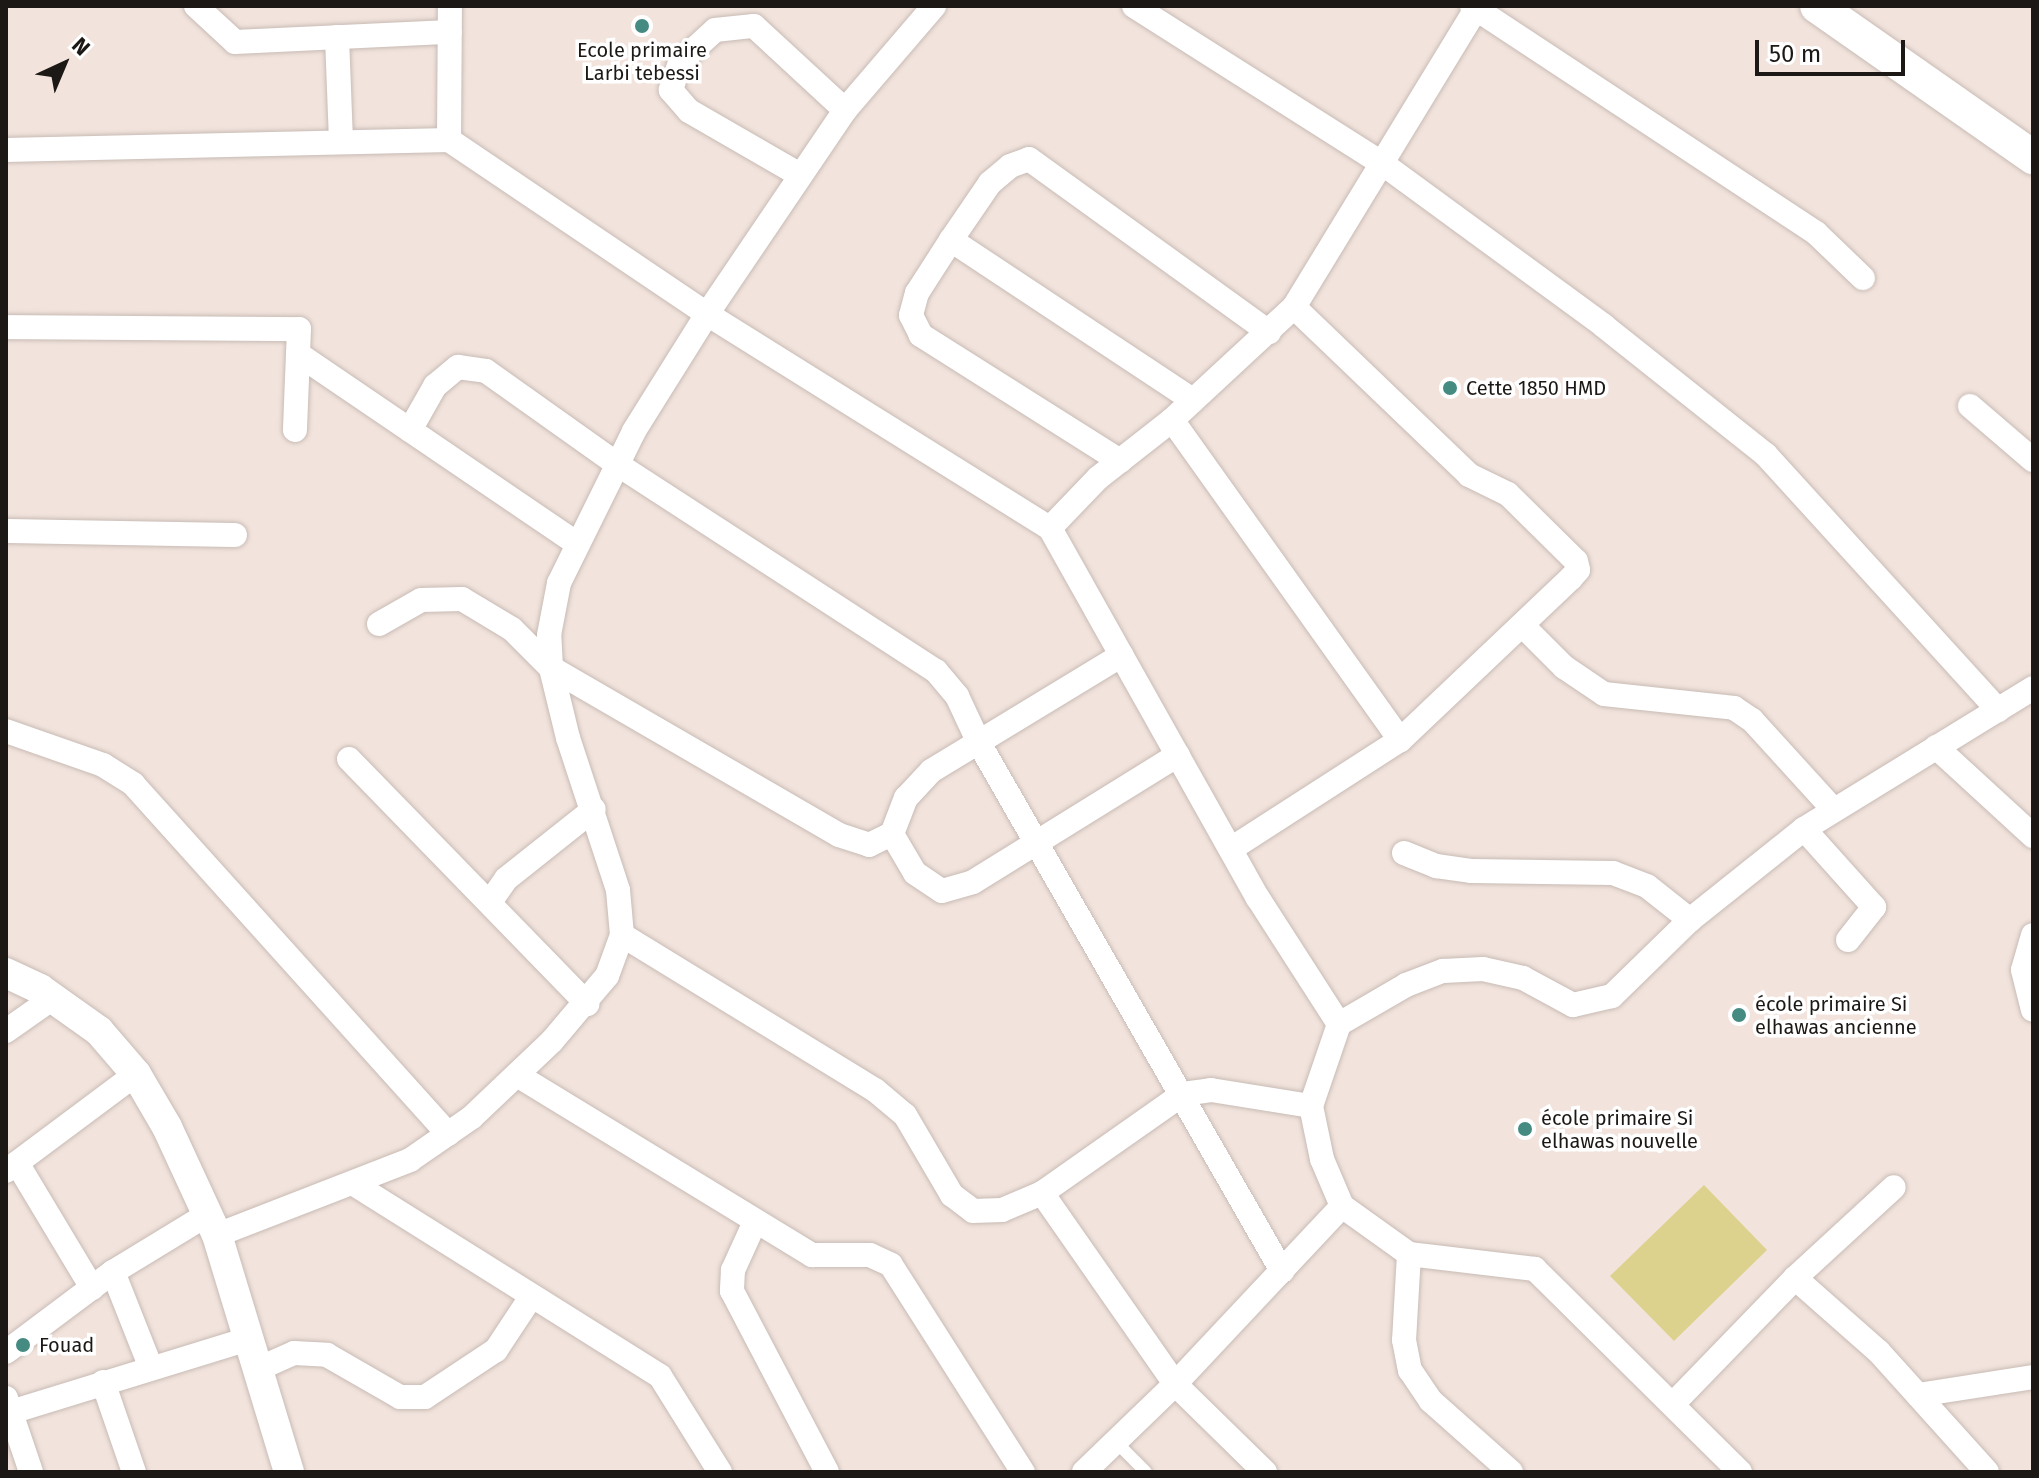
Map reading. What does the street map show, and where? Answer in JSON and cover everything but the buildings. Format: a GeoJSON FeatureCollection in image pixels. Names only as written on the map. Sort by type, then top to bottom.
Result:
{"type":"FeatureCollection","features":[{"type":"Feature","properties":{"kind":"main road"},"geometry":{"type":"LineString","coordinates":[[1817,6],[2033,157]]}},
{"type":"Feature","properties":{"kind":"street"},"geometry":{"type":"LineString","coordinates":[[196,6],[235,42],[450,32]]}},
{"type":"Feature","properties":{"kind":"street"},"geometry":{"type":"LineString","coordinates":[[449,140],[450,6]]}},
{"type":"Feature","properties":{"kind":"street"},"geometry":{"type":"LineString","coordinates":[[6,1352],[113,1272],[213,1224],[354,1184],[410,1160],[448,1134],[517,1075],[587,1004],[607,976],[622,935],[618,890],[594,809],[568,738],[551,668],[549,635],[559,583],[617,464],[707,314],[845,110],[934,6]]}},
{"type":"Feature","properties":{"kind":"street"},"geometry":{"type":"LineString","coordinates":[[1134,6],[1383,164],[1604,326],[1766,455],[1998,710]]}},
{"type":"Feature","properties":{"kind":"street"},"geometry":{"type":"LineString","coordinates":[[1050,528],[1120,461],[1172,420],[1294,307],[1475,7],[1816,233],[1863,278]]}},
{"type":"Feature","properties":{"kind":"street"},"geometry":{"type":"LineString","coordinates":[[800,175],[689,111],[671,90],[680,62],[715,30],[754,26],[845,110]]}},
{"type":"Feature","properties":{"kind":"street"},"geometry":{"type":"LineString","coordinates":[[337,37],[341,142]]}},
{"type":"Feature","properties":{"kind":"street"},"geometry":{"type":"LineString","coordinates":[[6,150],[449,140],[707,314],[1050,528],[1231,849],[1339,1024]]}},
{"type":"Feature","properties":{"kind":"street"},"geometry":{"type":"LineString","coordinates":[[1120,461],[921,335],[911,315],[917,293],[990,183],[1010,166],[1029,159],[1269,332]]}},
{"type":"Feature","properties":{"kind":"street"},"geometry":{"type":"LineString","coordinates":[[951,240],[1193,400]]}},
{"type":"Feature","properties":{"kind":"street"},"geometry":{"type":"LineString","coordinates":[[1231,849],[1400,740],[1523,626],[1578,570],[1576,561],[1508,494],[1469,475],[1294,307]]}},
{"type":"Feature","properties":{"kind":"street"},"geometry":{"type":"LineString","coordinates":[[6,327],[299,329],[295,430]]}},
{"type":"Feature","properties":{"kind":"street"},"geometry":{"type":"LineString","coordinates":[[298,354],[576,543]]}},
{"type":"Feature","properties":{"kind":"street"},"geometry":{"type":"LineString","coordinates":[[410,430],[435,386],[458,367],[486,371],[617,464],[911,651],[957,696],[979,743],[1282,1271]]}},
{"type":"Feature","properties":{"kind":"street"},"geometry":{"type":"LineString","coordinates":[[1970,406],[2033,460]]}},
{"type":"Feature","properties":{"kind":"street"},"geometry":{"type":"LineString","coordinates":[[1172,420],[1400,740]]}},
{"type":"Feature","properties":{"kind":"street"},"geometry":{"type":"LineString","coordinates":[[6,531],[235,535]]}},
{"type":"Feature","properties":{"kind":"street"},"geometry":{"type":"LineString","coordinates":[[379,624],[421,600],[462,599],[512,629],[551,668],[839,835],[869,845],[892,834],[906,798],[931,771],[1122,655]]}},
{"type":"Feature","properties":{"kind":"street"},"geometry":{"type":"LineString","coordinates":[[1523,626],[1573,676],[1604,694],[1734,708],[1752,720],[1833,809]]}},
{"type":"Feature","properties":{"kind":"street"},"geometry":{"type":"LineString","coordinates":[[1738,1471],[1535,1269],[1409,1254],[1342,1206],[1322,1159],[1311,1106],[1339,1024],[1406,985],[1443,971],[1483,969],[1523,978],[1573,1005],[1612,996],[1690,920],[1804,829],[2033,688]]}},
{"type":"Feature","properties":{"kind":"street"},"geometry":{"type":"LineString","coordinates":[[6,731],[103,765],[133,784],[448,1134]]}},
{"type":"Feature","properties":{"kind":"street"},"geometry":{"type":"LineString","coordinates":[[1936,747],[2033,836]]}},
{"type":"Feature","properties":{"kind":"street"},"geometry":{"type":"LineString","coordinates":[[892,834],[915,873],[942,891],[973,882],[1034,840],[1178,755]]}},
{"type":"Feature","properties":{"kind":"street"},"geometry":{"type":"LineString","coordinates":[[349,759],[587,1004]]}},
{"type":"Feature","properties":{"kind":"street"},"geometry":{"type":"LineString","coordinates":[[490,902],[506,879],[594,809]]}},
{"type":"Feature","properties":{"kind":"street"},"geometry":{"type":"LineString","coordinates":[[1804,829],[1874,907],[1848,940]]}},
{"type":"Feature","properties":{"kind":"street"},"geometry":{"type":"LineString","coordinates":[[1404,853],[1436,866],[1471,871],[1613,873],[1647,886],[1690,920]]}},
{"type":"Feature","properties":{"kind":"street"},"geometry":{"type":"LineString","coordinates":[[622,935],[875,1090],[905,1115],[952,1195],[973,1211],[1002,1210],[1042,1193],[1183,1094],[1211,1090],[1311,1106]]}},
{"type":"Feature","properties":{"kind":"street"},"geometry":{"type":"LineString","coordinates":[[2033,935],[2023,970],[2024,992],[2033,1010]]}},
{"type":"Feature","properties":{"kind":"street"},"geometry":{"type":"LineString","coordinates":[[6,973],[53,998],[99,1031],[136,1074],[213,1224],[289,1472]]}},
{"type":"Feature","properties":{"kind":"street"},"geometry":{"type":"LineString","coordinates":[[6,1031],[53,998]]}},
{"type":"Feature","properties":{"kind":"street"},"geometry":{"type":"LineString","coordinates":[[92,1288],[11,1167],[136,1074]]}},
{"type":"Feature","properties":{"kind":"street"},"geometry":{"type":"LineString","coordinates":[[517,1075],[754,1224],[812,1255],[870,1255],[891,1265],[1023,1472]]}},
{"type":"Feature","properties":{"kind":"street"},"geometry":{"type":"LineString","coordinates":[[354,1184],[660,1376],[720,1472]]}},
{"type":"Feature","properties":{"kind":"street"},"geometry":{"type":"LineString","coordinates":[[1673,1404],[1795,1278],[1894,1187]]}},
{"type":"Feature","properties":{"kind":"street"},"geometry":{"type":"LineString","coordinates":[[1042,1193],[1175,1384],[1265,1472]]}},
{"type":"Feature","properties":{"kind":"street"},"geometry":{"type":"LineString","coordinates":[[1084,1472],[1175,1384],[1342,1206]]}},
{"type":"Feature","properties":{"kind":"street"},"geometry":{"type":"LineString","coordinates":[[754,1224],[733,1270],[732,1291],[827,1472]]}},
{"type":"Feature","properties":{"kind":"street"},"geometry":{"type":"LineString","coordinates":[[1409,1254],[1404,1340],[1410,1370],[1431,1401],[1511,1472]]}},
{"type":"Feature","properties":{"kind":"street"},"geometry":{"type":"LineString","coordinates":[[113,1272],[151,1368]]}},
{"type":"Feature","properties":{"kind":"street"},"geometry":{"type":"LineString","coordinates":[[1795,1278],[1879,1352],[1987,1472]]}},
{"type":"Feature","properties":{"kind":"street"},"geometry":{"type":"LineString","coordinates":[[258,1369],[294,1353],[327,1355],[400,1397],[425,1397],[496,1350],[531,1297]]}},
{"type":"Feature","properties":{"kind":"street"},"geometry":{"type":"LineString","coordinates":[[31,1472],[8,1405],[103,1382],[249,1339]]}},
{"type":"Feature","properties":{"kind":"street"},"geometry":{"type":"LineString","coordinates":[[1918,1395],[2033,1377]]}},
{"type":"Feature","properties":{"kind":"street"},"geometry":{"type":"LineString","coordinates":[[103,1382],[134,1472]]}},
{"type":"Feature","properties":{"kind":"lane"},"geometry":{"type":"LineString","coordinates":[[1116,1442],[1146,1472]]}},
{"type":"Feature","properties":{"kind":"shaded area"},"geometry":{"type":"Polygon","coordinates":[[[1704,1185],[1767,1250],[1674,1341],[1610,1276],[1704,1185]]]}},
{"type":"Feature","properties":{"kind":"place","name":"Ecole primaire Larbi tebessi"},"geometry":{"type":"Point","coordinates":[642,26]}},
{"type":"Feature","properties":{"kind":"place","name":"Cette 1850 HMD"},"geometry":{"type":"Point","coordinates":[1450,388]}},
{"type":"Feature","properties":{"kind":"place","name":"école primaire Si elhawas ancienne"},"geometry":{"type":"Point","coordinates":[1739,1015]}},
{"type":"Feature","properties":{"kind":"place","name":"école primaire Si elhawas nouvelle"},"geometry":{"type":"Point","coordinates":[1525,1129]}},
{"type":"Feature","properties":{"kind":"place","name":"Fouad"},"geometry":{"type":"Point","coordinates":[23,1345]}}]}
